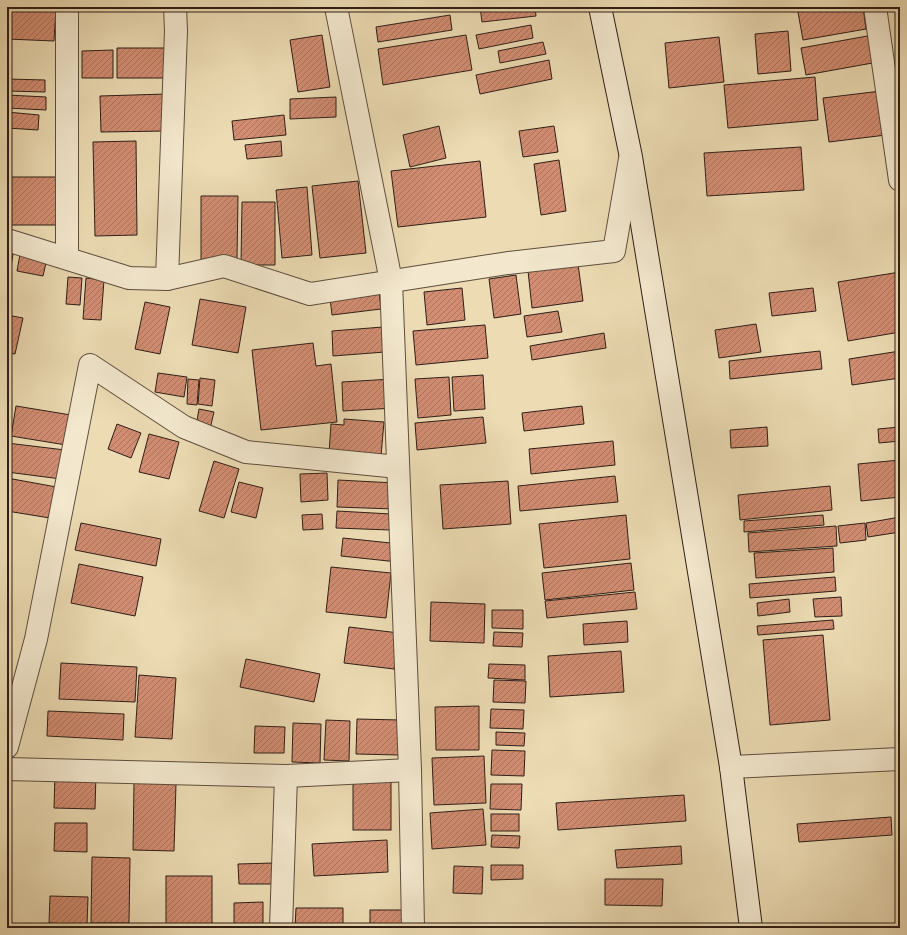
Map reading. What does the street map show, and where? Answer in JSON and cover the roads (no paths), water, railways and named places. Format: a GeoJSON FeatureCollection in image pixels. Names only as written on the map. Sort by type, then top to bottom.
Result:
{"type":"FeatureCollection","features":[{"type":"Feature","properties":{"kind":"street"},"geometry":{"type":"LineString","coordinates":[[67,7],[67,258]]}},
{"type":"Feature","properties":{"kind":"street"},"geometry":{"type":"LineString","coordinates":[[167,279],[176,31],[175,7]]}},
{"type":"Feature","properties":{"kind":"street"},"geometry":{"type":"LineString","coordinates":[[336,7],[391,281],[410,770],[413,928]]}},
{"type":"Feature","properties":{"kind":"street"},"geometry":{"type":"LineString","coordinates":[[600,7],[631,157],[731,768],[751,928]]}},
{"type":"Feature","properties":{"kind":"street"},"geometry":{"type":"LineString","coordinates":[[875,7],[900,180]]}},
{"type":"Feature","properties":{"kind":"street"},"geometry":{"type":"LineString","coordinates":[[7,240],[130,278],[167,279],[224,266],[310,294],[508,263],[614,251],[631,157]]}},
{"type":"Feature","properties":{"kind":"street"},"geometry":{"type":"LineString","coordinates":[[7,747],[36,639],[90,365],[184,428],[246,452],[398,467]]}},
{"type":"Feature","properties":{"kind":"street"},"geometry":{"type":"LineString","coordinates":[[731,768],[900,759]]}},
{"type":"Feature","properties":{"kind":"street"},"geometry":{"type":"LineString","coordinates":[[7,770],[286,776],[410,770]]}},
{"type":"Feature","properties":{"kind":"street"},"geometry":{"type":"LineString","coordinates":[[281,928],[286,776]]}}]}
